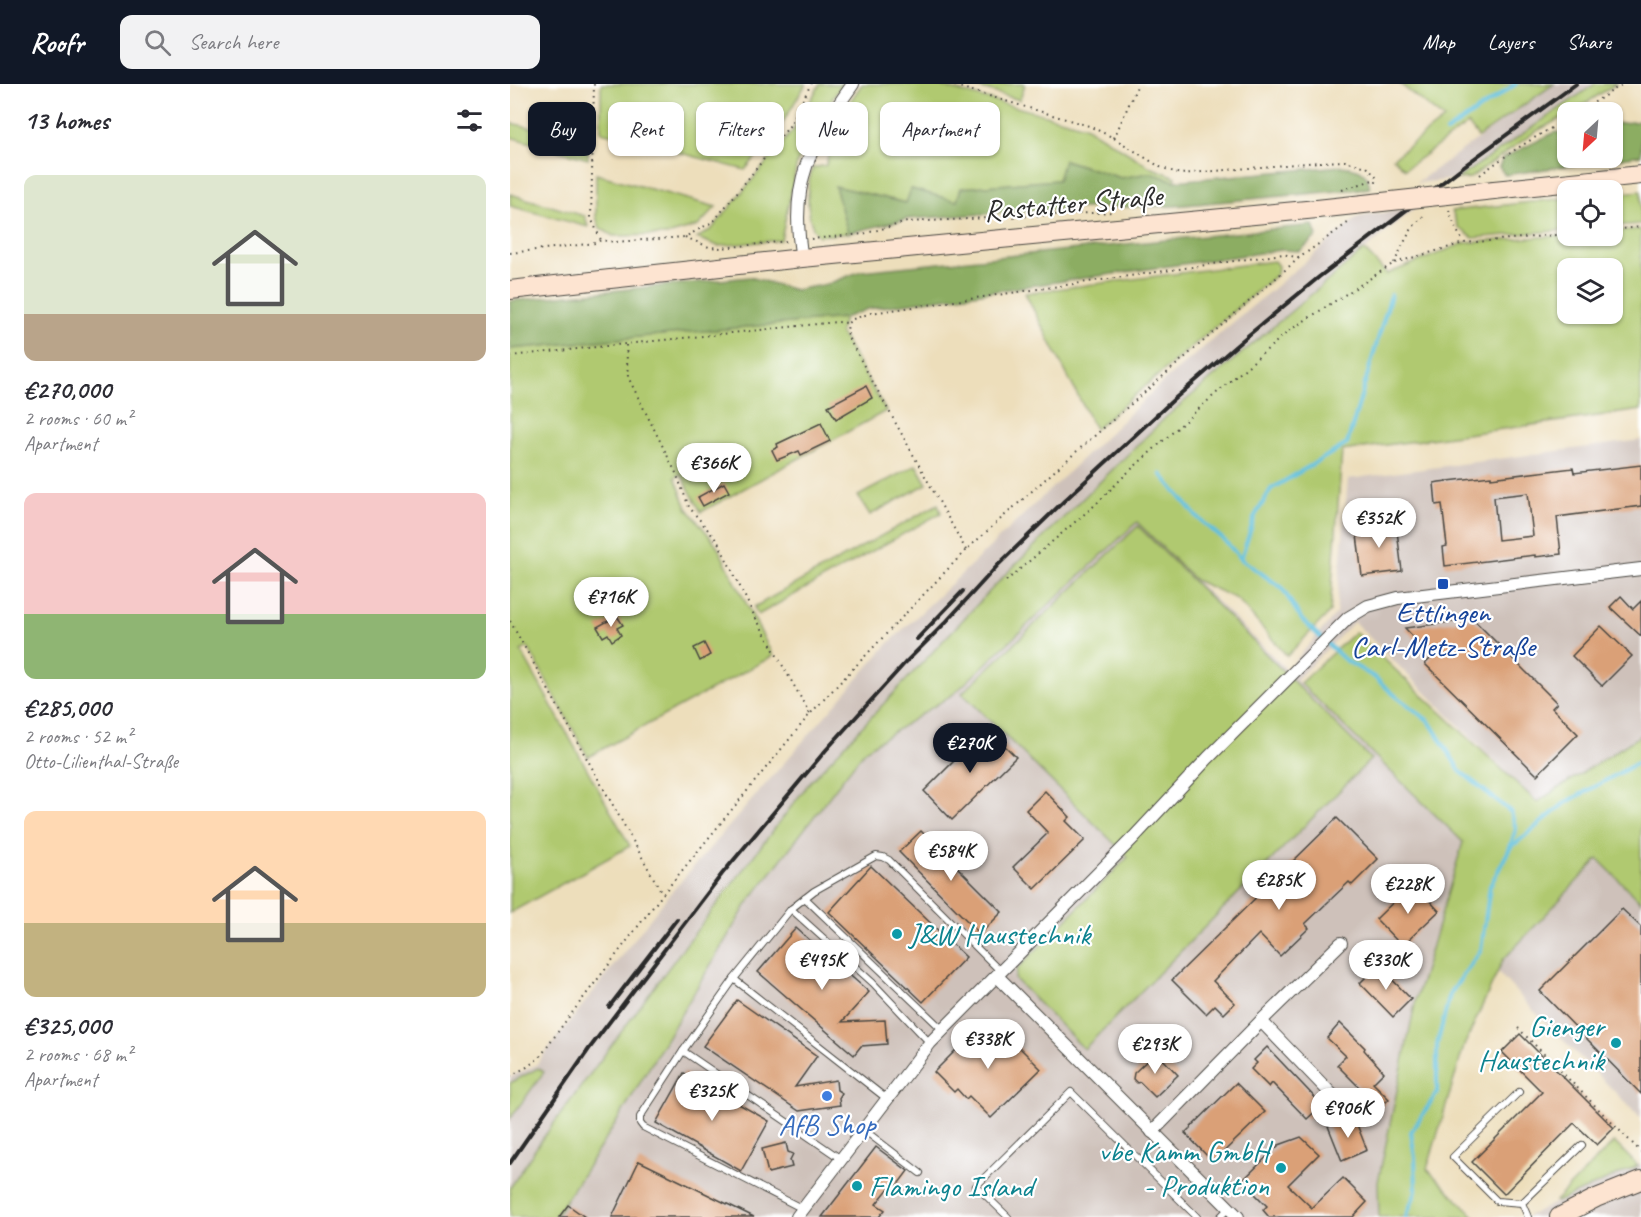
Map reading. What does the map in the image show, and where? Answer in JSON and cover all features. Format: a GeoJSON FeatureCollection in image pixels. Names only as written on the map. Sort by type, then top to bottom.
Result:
{"type":"FeatureCollection","features":[{"type":"Feature","properties":{"kind":"main road","name":"Rastatter Straße"},"geometry":{"type":"LineString","coordinates":[[510,290],[800,249],[1317,209],[1641,175]]}},
{"type":"Feature","properties":{"kind":"main road"},"geometry":{"type":"LineString","coordinates":[[1559,1217],[1596,1198],[1641,1180]]}},
{"type":"Feature","properties":{"kind":"street"},"geometry":{"type":"LineString","coordinates":[[800,249],[798,213],[805,167],[817,138],[853,84]]}},
{"type":"Feature","properties":{"kind":"street"},"geometry":{"type":"LineString","coordinates":[[800,1213],[930,1043],[1348,618],[1380,602],[1398,598],[1641,569]]}},
{"type":"Feature","properties":{"kind":"street"},"geometry":{"type":"LineString","coordinates":[[1152,1132],[1341,942]]}},
{"type":"Feature","properties":{"kind":"street"},"geometry":{"type":"LineString","coordinates":[[999,974],[1229,1214]]}},
{"type":"Feature","properties":{"kind":"street"},"geometry":{"type":"LineString","coordinates":[[1261,1021],[1341,1104]]}},
{"type":"Feature","properties":{"kind":"lane"},"geometry":{"type":"LineString","coordinates":[[800,1213],[640,1123],[640,1117],[683,1051],[734,979],[792,909],[814,891],[876,856],[883,857],[889,860],[999,974]]}},
{"type":"Feature","properties":{"kind":"lane"},"geometry":{"type":"LineString","coordinates":[[805,898],[943,1030]]}},
{"type":"Feature","properties":{"kind":"lane"},"geometry":{"type":"LineString","coordinates":[[792,909],[873,983],[930,1043]]}},
{"type":"Feature","properties":{"kind":"lane"},"geometry":{"type":"LineString","coordinates":[[734,979],[887,1099]]}},
{"type":"Feature","properties":{"kind":"lane"},"geometry":{"type":"LineString","coordinates":[[683,1051],[841,1160]]}},
{"type":"Feature","properties":{"kind":"lane"},"geometry":{"type":"LineString","coordinates":[[1008,1217],[976,1186],[1071,1092],[1197,1217]]}},
{"type":"Feature","properties":{"kind":"lane"},"geometry":{"type":"LineString","coordinates":[[1519,1092],[1452,1157],[1497,1201],[1522,1203],[1582,1145]]}},
{"type":"Feature","properties":{"kind":"lane"},"geometry":{"type":"LineString","coordinates":[[863,1130],[920,1173]]}},
{"type":"Feature","properties":{"kind":"lane"},"geometry":{"type":"LineString","coordinates":[[1522,1203],[1528,1217]]}},
{"type":"Feature","properties":{"kind":"path"},"geometry":{"type":"LineString","coordinates":[[594,84],[591,218],[601,240]]}},
{"type":"Feature","properties":{"kind":"path"},"geometry":{"type":"LineString","coordinates":[[685,237],[714,220],[735,195],[790,125],[811,84]]}},
{"type":"Feature","properties":{"kind":"path"},"geometry":{"type":"LineString","coordinates":[[949,84],[1089,126],[1114,138],[1160,166],[1180,174],[1345,161],[1367,167],[1377,178]]}},
{"type":"Feature","properties":{"kind":"path"},"geometry":{"type":"LineString","coordinates":[[1114,138],[1138,84]]}},
{"type":"Feature","properties":{"kind":"path"},"geometry":{"type":"LineString","coordinates":[[1595,102],[1623,84]]}},
{"type":"Feature","properties":{"kind":"path"},"geometry":{"type":"LineString","coordinates":[[1375,188],[1377,178]]}},
{"type":"Feature","properties":{"kind":"path"},"geometry":{"type":"LineString","coordinates":[[1335,192],[1377,178]]}},
{"type":"Feature","properties":{"kind":"path"},"geometry":{"type":"LineString","coordinates":[[1446,203],[1464,243]]}},
{"type":"Feature","properties":{"kind":"path"},"geometry":{"type":"LineString","coordinates":[[510,253],[596,243],[601,240],[615,242],[685,237],[721,249],[800,249],[907,222],[1116,212]]}},
{"type":"Feature","properties":{"kind":"path"},"geometry":{"type":"LineString","coordinates":[[510,1068],[512,1075],[540,1057],[662,895],[810,714],[966,549],[1299,258],[1352,219]]}},
{"type":"Feature","properties":{"kind":"path"},"geometry":{"type":"LineString","coordinates":[[1623,229],[1641,227]]}},
{"type":"Feature","properties":{"kind":"path"},"geometry":{"type":"LineString","coordinates":[[1006,581],[1095,505],[1125,475],[1282,337],[1394,263],[1464,243],[1557,235]]}},
{"type":"Feature","properties":{"kind":"path"},"geometry":{"type":"LineString","coordinates":[[966,549],[849,339],[846,332],[848,323],[871,312],[1283,254],[1299,258]]}},
{"type":"Feature","properties":{"kind":"path"},"geometry":{"type":"LineString","coordinates":[[510,356],[837,322],[848,323]]}},
{"type":"Feature","properties":{"kind":"path"},"geometry":{"type":"LineString","coordinates":[[626,345],[628,377],[675,472],[689,507],[718,542],[753,612],[810,714]]}},
{"type":"Feature","properties":{"kind":"path"},"geometry":{"type":"LineString","coordinates":[[510,621],[662,895]]}},
{"type":"Feature","properties":{"kind":"path"},"geometry":{"type":"LineString","coordinates":[[1518,1028],[1641,1152]]}},
{"type":"Feature","properties":{"kind":"shaded area"},"geometry":{"type":"Polygon","coordinates":[[[1554,84],[1595,84],[1569,102],[1557,102],[1557,110],[1457,179],[1416,183],[1554,84]]]}},
{"type":"Feature","properties":{"kind":"shaded area"},"geometry":{"type":"Polygon","coordinates":[[[1416,207],[1166,417],[1005,575],[810,782],[540,1141],[510,1188],[510,1077],[536,1065],[668,896],[887,645],[1165,380],[1358,217],[1416,207]]]}},
{"type":"Feature","properties":{"kind":"shaded area"},"geometry":{"type":"Polygon","coordinates":[[[1641,440],[1641,735],[1537,802],[1354,622],[1296,680],[1463,842],[1416,999],[1378,1182],[1379,1217],[555,1217],[619,1118],[747,904],[865,750],[955,693],[1137,522],[1287,670],[1336,614],[1348,479],[1641,440]]]}},
{"type":"Feature","properties":{"kind":"shaded area"},"geometry":{"type":"Polygon","coordinates":[[[1641,782],[1641,1118],[1497,971],[1549,856],[1641,782]]]}},
{"type":"Feature","properties":{"kind":"shaded area"},"geometry":{"type":"Polygon","coordinates":[[[1641,1164],[1641,1217],[1526,1217],[1557,1202],[1641,1164]]]}},
{"type":"Feature","properties":{"kind":"green space"},"geometry":{"type":"Polygon","coordinates":[[[601,84],[806,84],[784,120],[784,102],[696,102],[696,156],[757,156],[745,170],[684,154],[684,102],[608,102],[608,134],[601,132],[601,84]]]}},
{"type":"Feature","properties":{"kind":"green space"},"geometry":{"type":"Polygon","coordinates":[[[820,84],[842,84],[830,102],[810,102],[820,84]]]}},
{"type":"Feature","properties":{"kind":"green space"},"geometry":{"type":"Polygon","coordinates":[[[862,84],[933,84],[998,102],[880,102],[880,156],[1000,156],[1000,103],[1085,126],[1150,167],[1176,177],[1175,181],[1150,173],[1121,178],[1065,160],[1058,180],[961,188],[957,202],[912,189],[906,203],[835,186],[848,233],[819,236],[811,223],[808,203],[813,168],[826,165],[828,156],[868,156],[868,102],[850,102],[862,84]]]}},
{"type":"Feature","properties":{"kind":"green space"},"geometry":{"type":"Polygon","coordinates":[[[965,84],[1025,84],[1020,100],[965,84]]]}},
{"type":"Feature","properties":{"kind":"green space"},"geometry":{"type":"Polygon","coordinates":[[[1400,84],[1554,84],[1478,137],[1468,124],[1405,169],[1393,158],[1444,119],[1400,84]]]}},
{"type":"Feature","properties":{"kind":"green space"},"geometry":{"type":"Polygon","coordinates":[[[1595,84],[1616,84],[1588,102],[1569,102],[1595,84]]]}},
{"type":"Feature","properties":{"kind":"green space"},"geometry":{"type":"Polygon","coordinates":[[[1557,110],[1557,120],[1535,132],[1470,178],[1457,179],[1557,110]]]}},
{"type":"Feature","properties":{"kind":"green space"},"geometry":{"type":"Polygon","coordinates":[[[1641,121],[1641,155],[1623,158],[1623,123],[1641,121]]]}},
{"type":"Feature","properties":{"kind":"green space"},"geometry":{"type":"Polygon","coordinates":[[[510,123],[528,127],[528,142],[510,137],[510,123]]]}},
{"type":"Feature","properties":{"kind":"green space"},"geometry":{"type":"Polygon","coordinates":[[[796,126],[796,156],[800,156],[781,240],[718,246],[697,238],[712,229],[772,156],[784,156],[784,141],[796,126]]]}},
{"type":"Feature","properties":{"kind":"green space"},"geometry":{"type":"Polygon","coordinates":[[[1557,132],[1557,167],[1505,175],[1499,167],[1503,158],[1557,132]]]}},
{"type":"Feature","properties":{"kind":"green space"},"geometry":{"type":"Polygon","coordinates":[[[1064,160],[1121,178],[1150,173],[1175,181],[1341,166],[1364,173],[1370,188],[1174,206],[1080,208],[907,219],[848,233],[835,186],[906,203],[911,189],[957,201],[961,188],[1058,180],[1064,160]]]}},
{"type":"Feature","properties":{"kind":"green space"},"geometry":{"type":"Polygon","coordinates":[[[596,174],[716,207],[698,226],[667,235],[613,236],[600,228],[596,217],[596,174]]]}},
{"type":"Feature","properties":{"kind":"green space"},"geometry":{"type":"Polygon","coordinates":[[[1641,191],[1641,224],[1623,225],[1623,193],[1641,191]]]}},
{"type":"Feature","properties":{"kind":"green space"},"geometry":{"type":"Polygon","coordinates":[[[510,194],[585,216],[588,227],[510,206],[510,194]]]}},
{"type":"Feature","properties":{"kind":"green space"},"geometry":{"type":"Polygon","coordinates":[[[1557,199],[1557,231],[1473,238],[1458,227],[1452,211],[1557,199]]]}},
{"type":"Feature","properties":{"kind":"green space"},"geometry":{"type":"Polygon","coordinates":[[[1313,225],[1317,236],[1300,251],[1281,250],[868,309],[844,318],[510,349],[510,301],[750,277],[795,290],[828,284],[861,271],[1313,225]]]}},
{"type":"Feature","properties":{"kind":"green space"},"geometry":{"type":"Polygon","coordinates":[[[1641,229],[1641,410],[1342,451],[1330,612],[1287,656],[1237,599],[1195,580],[1137,522],[955,693],[865,750],[747,904],[619,1118],[555,1217],[510,1217],[510,1188],[540,1142],[678,955],[810,782],[1005,575],[1166,417],[1364,250],[1387,274],[1464,243],[1557,236],[1557,246],[1623,246],[1623,230],[1641,229]]]}},
{"type":"Feature","properties":{"kind":"green space"},"geometry":{"type":"Polygon","coordinates":[[[1274,261],[1278,266],[1277,274],[1095,429],[1025,293],[1274,261]]]}},
{"type":"Feature","properties":{"kind":"green space"},"geometry":{"type":"Polygon","coordinates":[[[844,318],[840,332],[886,411],[701,512],[681,474],[675,477],[687,508],[716,544],[773,656],[588,757],[528,647],[521,651],[630,846],[510,913],[510,349],[844,318]]]}},
{"type":"Feature","properties":{"kind":"green space"},"geometry":{"type":"Polygon","coordinates":[[[916,465],[927,484],[870,515],[858,496],[916,465]]]}},
{"type":"Feature","properties":{"kind":"green space"},"geometry":{"type":"Polygon","coordinates":[[[938,504],[941,513],[758,615],[754,607],[938,504]]]}},
{"type":"Feature","properties":{"kind":"green space"},"geometry":{"type":"Polygon","coordinates":[[[1138,526],[1371,759],[1084,1049],[1015,979],[1017,969],[1128,857],[962,693],[1138,526]]]}},
{"type":"Feature","properties":{"kind":"green space"},"geometry":{"type":"Polygon","coordinates":[[[1355,632],[1537,802],[1641,735],[1641,902],[1598,859],[1503,960],[1464,1046],[1427,1169],[1475,1217],[1379,1217],[1378,1182],[1416,999],[1463,842],[1300,683],[1355,632]]]}},
{"type":"Feature","properties":{"kind":"green space"},"geometry":{"type":"Polygon","coordinates":[[[538,1068],[544,1072],[510,1119],[510,1083],[538,1068]]]}},
{"type":"Feature","properties":{"kind":"green space"},"geometry":{"type":"Polygon","coordinates":[[[1614,1142],[1638,1166],[1555,1201],[1614,1142]]]}},
{"type":"Feature","properties":{"kind":"building"},"geometry":{"type":"Polygon","coordinates":[[[866,386],[872,398],[836,419],[828,406],[866,386]]]}},
{"type":"Feature","properties":{"kind":"building"},"geometry":{"type":"Polygon","coordinates":[[[821,423],[830,441],[801,455],[799,451],[777,460],[772,450],[778,447],[777,444],[821,423]]]}},
{"type":"Feature","properties":{"kind":"building"},"geometry":{"type":"Polygon","coordinates":[[[1641,465],[1641,506],[1557,517],[1561,554],[1445,566],[1443,547],[1447,546],[1442,504],[1436,505],[1434,483],[1573,468],[1574,473],[1641,465]],[[1528,493],[1494,497],[1498,540],[1533,536],[1528,493]]]}},
{"type":"Feature","properties":{"kind":"building"},"geometry":{"type":"Polygon","coordinates":[[[724,483],[729,492],[703,506],[698,497],[724,483]]]}},
{"type":"Feature","properties":{"kind":"building"},"geometry":{"type":"Polygon","coordinates":[[[1396,523],[1402,571],[1362,576],[1356,527],[1396,523]]]}},
{"type":"Feature","properties":{"kind":"building"},"geometry":{"type":"Polygon","coordinates":[[[1621,596],[1633,609],[1641,601],[1641,636],[1610,607],[1621,596]]]}},
{"type":"Feature","properties":{"kind":"building"},"geometry":{"type":"Polygon","coordinates":[[[617,616],[623,625],[617,628],[621,635],[612,641],[608,634],[603,637],[597,627],[617,616]]]}},
{"type":"Feature","properties":{"kind":"building"},"geometry":{"type":"Polygon","coordinates":[[[1473,619],[1557,703],[1552,708],[1578,734],[1537,775],[1425,664],[1432,657],[1405,628],[1473,619]]]}},
{"type":"Feature","properties":{"kind":"building"},"geometry":{"type":"Polygon","coordinates":[[[1601,626],[1632,656],[1602,686],[1572,656],[1601,626]]]}},
{"type":"Feature","properties":{"kind":"building"},"geometry":{"type":"Polygon","coordinates":[[[704,643],[710,655],[700,661],[694,648],[704,643]]]}},
{"type":"Feature","properties":{"kind":"building"},"geometry":{"type":"Polygon","coordinates":[[[987,728],[1016,757],[952,820],[924,791],[987,728]]]}},
{"type":"Feature","properties":{"kind":"building"},"geometry":{"type":"Polygon","coordinates":[[[1045,791],[1070,817],[1066,821],[1085,840],[1035,889],[1013,867],[1048,833],[1026,810],[1045,791]]]}},
{"type":"Feature","properties":{"kind":"building"},"geometry":{"type":"Polygon","coordinates":[[[1337,818],[1378,859],[1352,885],[1349,882],[1305,924],[1309,928],[1280,956],[1259,934],[1213,981],[1235,1003],[1224,1014],[1215,1005],[1206,1014],[1172,980],[1337,818]]]}},
{"type":"Feature","properties":{"kind":"building"},"geometry":{"type":"Polygon","coordinates":[[[921,831],[1002,912],[980,934],[899,852],[921,831]]]}},
{"type":"Feature","properties":{"kind":"building","name":"J&W Haustechnik"},"geometry":{"type":"Polygon","coordinates":[[[871,866],[966,957],[923,1002],[829,912],[871,866]]]}},
{"type":"Feature","properties":{"kind":"building"},"geometry":{"type":"Polygon","coordinates":[[[1413,883],[1439,911],[1402,946],[1376,919],[1413,883]]]}},
{"type":"Feature","properties":{"kind":"building","name":"Gienger Haustechnik"},"geometry":{"type":"Polygon","coordinates":[[[1622,909],[1641,927],[1641,1094],[1540,991],[1622,909]]]}},
{"type":"Feature","properties":{"kind":"building"},"geometry":{"type":"Polygon","coordinates":[[[796,928],[869,992],[842,1022],[885,1020],[887,1044],[861,1046],[854,1055],[758,972],[796,928]]]}},
{"type":"Feature","properties":{"kind":"building"},"geometry":{"type":"Polygon","coordinates":[[[1378,965],[1411,999],[1393,1017],[1360,983],[1378,965]]]}},
{"type":"Feature","properties":{"kind":"building"},"geometry":{"type":"Polygon","coordinates":[[[737,1000],[817,1056],[795,1087],[836,1080],[837,1090],[842,1093],[839,1098],[840,1105],[799,1111],[703,1046],[737,1000]]]}},
{"type":"Feature","properties":{"kind":"building"},"geometry":{"type":"Polygon","coordinates":[[[984,1022],[993,1031],[996,1029],[1016,1048],[1018,1046],[1041,1069],[991,1118],[969,1096],[966,1099],[957,1089],[954,1092],[934,1072],[984,1022]]]}},
{"type":"Feature","properties":{"kind":"building"},"geometry":{"type":"Polygon","coordinates":[[[1340,1023],[1365,1048],[1364,1050],[1384,1072],[1373,1083],[1389,1099],[1380,1108],[1337,1065],[1346,1056],[1327,1038],[1340,1023]]]}},
{"type":"Feature","properties":{"kind":"building"},"geometry":{"type":"Polygon","coordinates":[[[1520,1034],[1614,1128],[1597,1145],[1574,1123],[1504,1194],[1472,1162],[1542,1092],[1502,1052],[1520,1034]]]}},
{"type":"Feature","properties":{"kind":"building"},"geometry":{"type":"Polygon","coordinates":[[[1267,1047],[1322,1105],[1307,1119],[1272,1083],[1269,1087],[1251,1069],[1257,1063],[1254,1060],[1267,1047]]]}},
{"type":"Feature","properties":{"kind":"building"},"geometry":{"type":"Polygon","coordinates":[[[1156,1052],[1178,1075],[1155,1097],[1140,1082],[1137,1083],[1133,1079],[1134,1073],[1156,1052]]]}},
{"type":"Feature","properties":{"kind":"building"},"geometry":{"type":"Polygon","coordinates":[[[684,1073],[769,1121],[741,1171],[656,1123],[684,1073]]]}},
{"type":"Feature","properties":{"kind":"building"},"geometry":{"type":"Polygon","coordinates":[[[1236,1083],[1265,1112],[1213,1162],[1185,1133],[1236,1083]]]}},
{"type":"Feature","properties":{"kind":"building"},"geometry":{"type":"Polygon","coordinates":[[[1354,1117],[1367,1150],[1342,1161],[1328,1126],[1354,1117]]]}},
{"type":"Feature","properties":{"kind":"building","name":"vbe Kamm GmbH - Produktion"},"geometry":{"type":"Polygon","coordinates":[[[1301,1137],[1319,1154],[1288,1185],[1312,1208],[1343,1178],[1367,1202],[1353,1217],[1269,1217],[1263,1210],[1267,1206],[1242,1181],[1279,1145],[1301,1137]]]}},
{"type":"Feature","properties":{"kind":"building"},"geometry":{"type":"Polygon","coordinates":[[[786,1143],[788,1152],[793,1154],[790,1160],[792,1167],[768,1173],[762,1149],[786,1143]]]}},
{"type":"Feature","properties":{"kind":"building"},"geometry":{"type":"Polygon","coordinates":[[[876,1147],[908,1171],[893,1191],[889,1188],[876,1204],[885,1210],[879,1217],[822,1217],[876,1147]]]}},
{"type":"Feature","properties":{"kind":"building"},"geometry":{"type":"Polygon","coordinates":[[[639,1161],[754,1217],[612,1217],[639,1161]]]}},
{"type":"Feature","properties":{"kind":"building"},"geometry":{"type":"Polygon","coordinates":[[[568,1205],[585,1217],[559,1217],[568,1205]]]}},
{"type":"Feature","properties":{"kind":"waterway"},"geometry":{"type":"LineString","coordinates":[[1446,132],[1516,84]]}},
{"type":"Feature","properties":{"kind":"waterway"},"geometry":{"type":"LineString","coordinates":[[1241,559],[1255,516],[1271,489],[1347,444],[1391,295]]}},
{"type":"Feature","properties":{"kind":"waterway"},"geometry":{"type":"LineString","coordinates":[[1161,474],[1197,517],[1225,541],[1241,559],[1282,588],[1302,620],[1345,660],[1374,677],[1429,721],[1460,771],[1511,812],[1516,829],[1509,850],[1490,886],[1481,950],[1450,994],[1437,1045],[1437,1093],[1411,1132],[1416,1191],[1406,1217]]}},
{"type":"Feature","properties":{"kind":"waterway"},"geometry":{"type":"LineString","coordinates":[[1509,849],[1565,803],[1641,761]]}},
{"type":"Feature","properties":{"kind":"railway"},"geometry":{"type":"LineString","coordinates":[[510,1163],[589,1049],[722,874],[826,750],[999,564],[1172,401],[1245,338],[1319,277],[1576,84]]}},
{"type":"Feature","properties":{"kind":"railway"},"geometry":{"type":"LineString","coordinates":[[917,639],[963,591]]}},
{"type":"Feature","properties":{"kind":"railway"},"geometry":{"type":"LineString","coordinates":[[609,1007],[677,919]]}},
{"type":"Feature","properties":{"kind":"place","name":"Ettlingen Carl-Metz-Straße"},"geometry":{"type":"Point","coordinates":[1443,584]}},
{"type":"Feature","properties":{"kind":"place","name":"J&W Haustechnik"},"geometry":{"type":"Point","coordinates":[897,934]}},
{"type":"Feature","properties":{"kind":"place","name":"Gienger Haustechnik"},"geometry":{"type":"Point","coordinates":[1616,1043]}},
{"type":"Feature","properties":{"kind":"place","name":"AfB Shop"},"geometry":{"type":"Point","coordinates":[827,1096]}},
{"type":"Feature","properties":{"kind":"place","name":"vbe Kamm GmbH - Produktion"},"geometry":{"type":"Point","coordinates":[1281,1168]}},
{"type":"Feature","properties":{"kind":"place","name":"Flamingo Island"},"geometry":{"type":"Point","coordinates":[857,1186]}}]}
